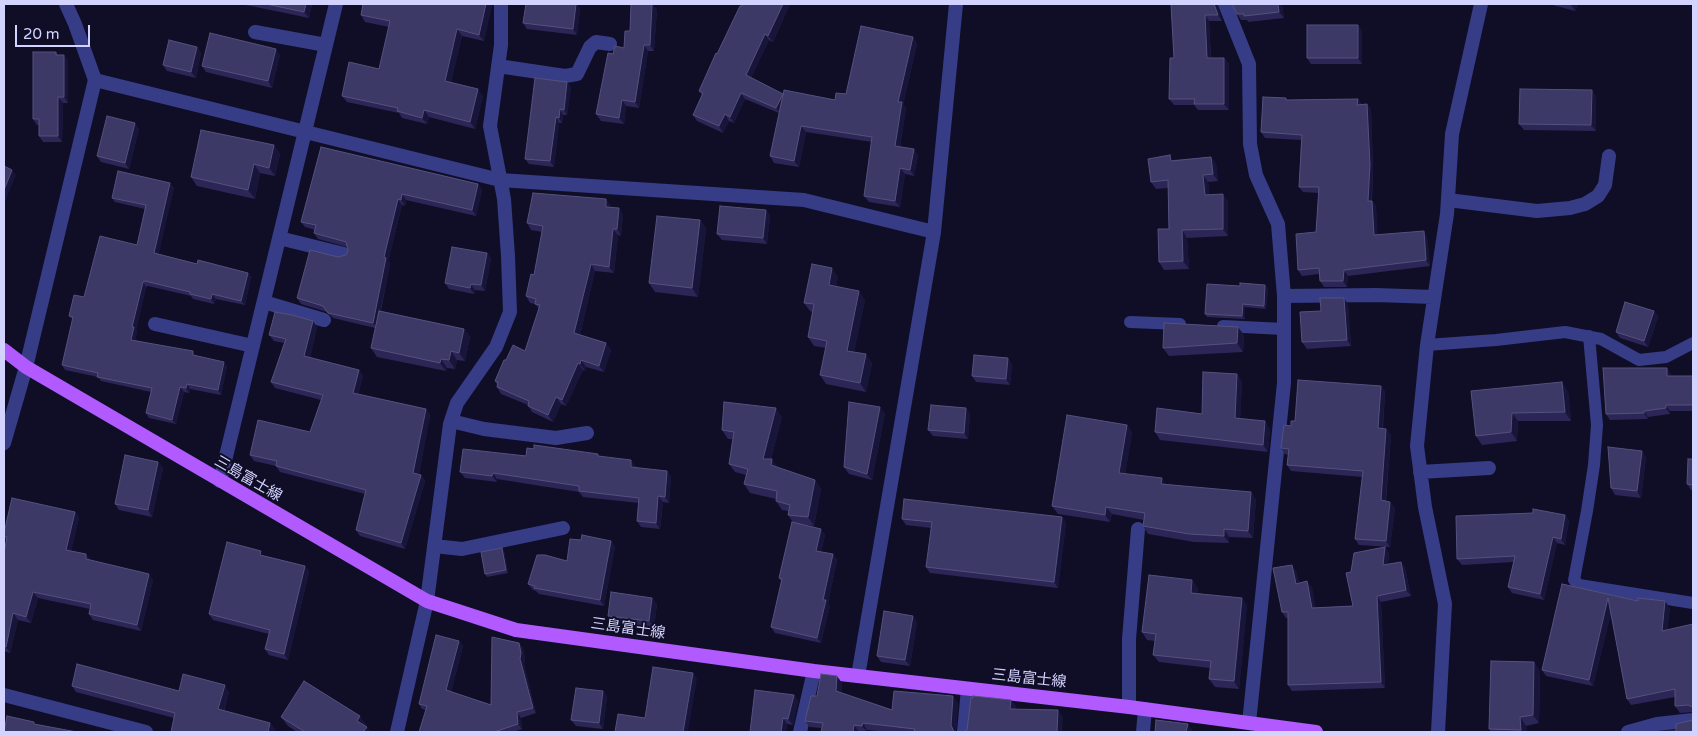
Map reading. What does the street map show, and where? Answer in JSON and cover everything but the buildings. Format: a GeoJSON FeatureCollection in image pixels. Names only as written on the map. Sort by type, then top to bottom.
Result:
{"type":"FeatureCollection","features":[{"type":"Feature","properties":{"kind":"main road","name":"三島富士線"},"geometry":{"type":"LineString","coordinates":[[4,350],[26,367],[220,482],[427,601],[516,630],[858,676],[1129,706],[1316,732]]}},
{"type":"Feature","properties":{"kind":"street"},"geometry":{"type":"LineString","coordinates":[[4,443],[26,367],[95,80],[66,4]]}},
{"type":"Feature","properties":{"kind":"street"},"geometry":{"type":"LineString","coordinates":[[220,482],[336,4]]}},
{"type":"Feature","properties":{"kind":"street"},"geometry":{"type":"LineString","coordinates":[[397,732],[427,601],[451,421],[457,403],[496,347],[510,312],[504,199],[490,126],[501,44],[501,4]]}},
{"type":"Feature","properties":{"kind":"street"},"geometry":{"type":"LineString","coordinates":[[858,676],[934,232],[956,4]]}},
{"type":"Feature","properties":{"kind":"street"},"geometry":{"type":"LineString","coordinates":[[1225,4],[1249,64],[1250,144],[1256,175],[1278,224],[1284,296],[1284,383],[1250,723]]}},
{"type":"Feature","properties":{"kind":"street"},"geometry":{"type":"LineString","coordinates":[[1438,732],[1445,604],[1425,507],[1417,446],[1421,393],[1433,297],[1448,200],[1452,134],[1481,4]]}},
{"type":"Feature","properties":{"kind":"street"},"geometry":{"type":"LineString","coordinates":[[255,32],[326,46]]}},
{"type":"Feature","properties":{"kind":"street"},"geometry":{"type":"LineString","coordinates":[[498,66],[565,76],[577,74],[590,47],[596,42],[610,44]]}},
{"type":"Feature","properties":{"kind":"street"},"geometry":{"type":"LineString","coordinates":[[95,80],[500,180],[804,200],[934,232]]}},
{"type":"Feature","properties":{"kind":"street"},"geometry":{"type":"LineString","coordinates":[[1448,200],[1537,210],[1570,208],[1585,204],[1598,196],[1605,185],[1610,156]]}},
{"type":"Feature","properties":{"kind":"street"},"geometry":{"type":"LineString","coordinates":[[279,238],[344,254]]}},
{"type":"Feature","properties":{"kind":"street"},"geometry":{"type":"LineString","coordinates":[[1284,296],[1376,295],[1433,297]]}},
{"type":"Feature","properties":{"kind":"street"},"geometry":{"type":"LineString","coordinates":[[264,302],[324,320]]}},
{"type":"Feature","properties":{"kind":"street"},"geometry":{"type":"LineString","coordinates":[[154,324],[253,346]]}},
{"type":"Feature","properties":{"kind":"street"},"geometry":{"type":"LineString","coordinates":[[451,421],[484,429],[556,438],[588,433]]}},
{"type":"Feature","properties":{"kind":"street"},"geometry":{"type":"LineString","coordinates":[[1420,472],[1489,468]]}},
{"type":"Feature","properties":{"kind":"street"},"geometry":{"type":"LineString","coordinates":[[434,546],[462,549],[563,528]]}},
{"type":"Feature","properties":{"kind":"street"},"geometry":{"type":"LineString","coordinates":[[1129,706],[1129,639],[1138,529]]}},
{"type":"Feature","properties":{"kind":"street"},"geometry":{"type":"LineString","coordinates":[[800,732],[814,670]]}},
{"type":"Feature","properties":{"kind":"street"},"geometry":{"type":"LineString","coordinates":[[964,732],[968,689]]}},
{"type":"Feature","properties":{"kind":"street"},"geometry":{"type":"LineString","coordinates":[[4,696],[146,732]]}},
{"type":"Feature","properties":{"kind":"street"},"geometry":{"type":"LineString","coordinates":[[1143,732],[1145,709]]}},
{"type":"Feature","properties":{"kind":"street"},"geometry":{"type":"LineString","coordinates":[[1628,732],[1656,724],[1693,720]]}},
{"type":"Feature","properties":{"kind":"lane"},"geometry":{"type":"LineString","coordinates":[[1130,322],[1188,324]]}},
{"type":"Feature","properties":{"kind":"lane"},"geometry":{"type":"LineString","coordinates":[[1207,325],[1284,329]]}},
{"type":"Feature","properties":{"kind":"lane"},"geometry":{"type":"LineString","coordinates":[[1427,345],[1566,332],[1601,339],[1639,360],[1666,357],[1693,343]]}},
{"type":"Feature","properties":{"kind":"lane"},"geometry":{"type":"LineString","coordinates":[[1589,336],[1598,425],[1587,511],[1574,580],[1579,585],[1693,603]]}}]}
